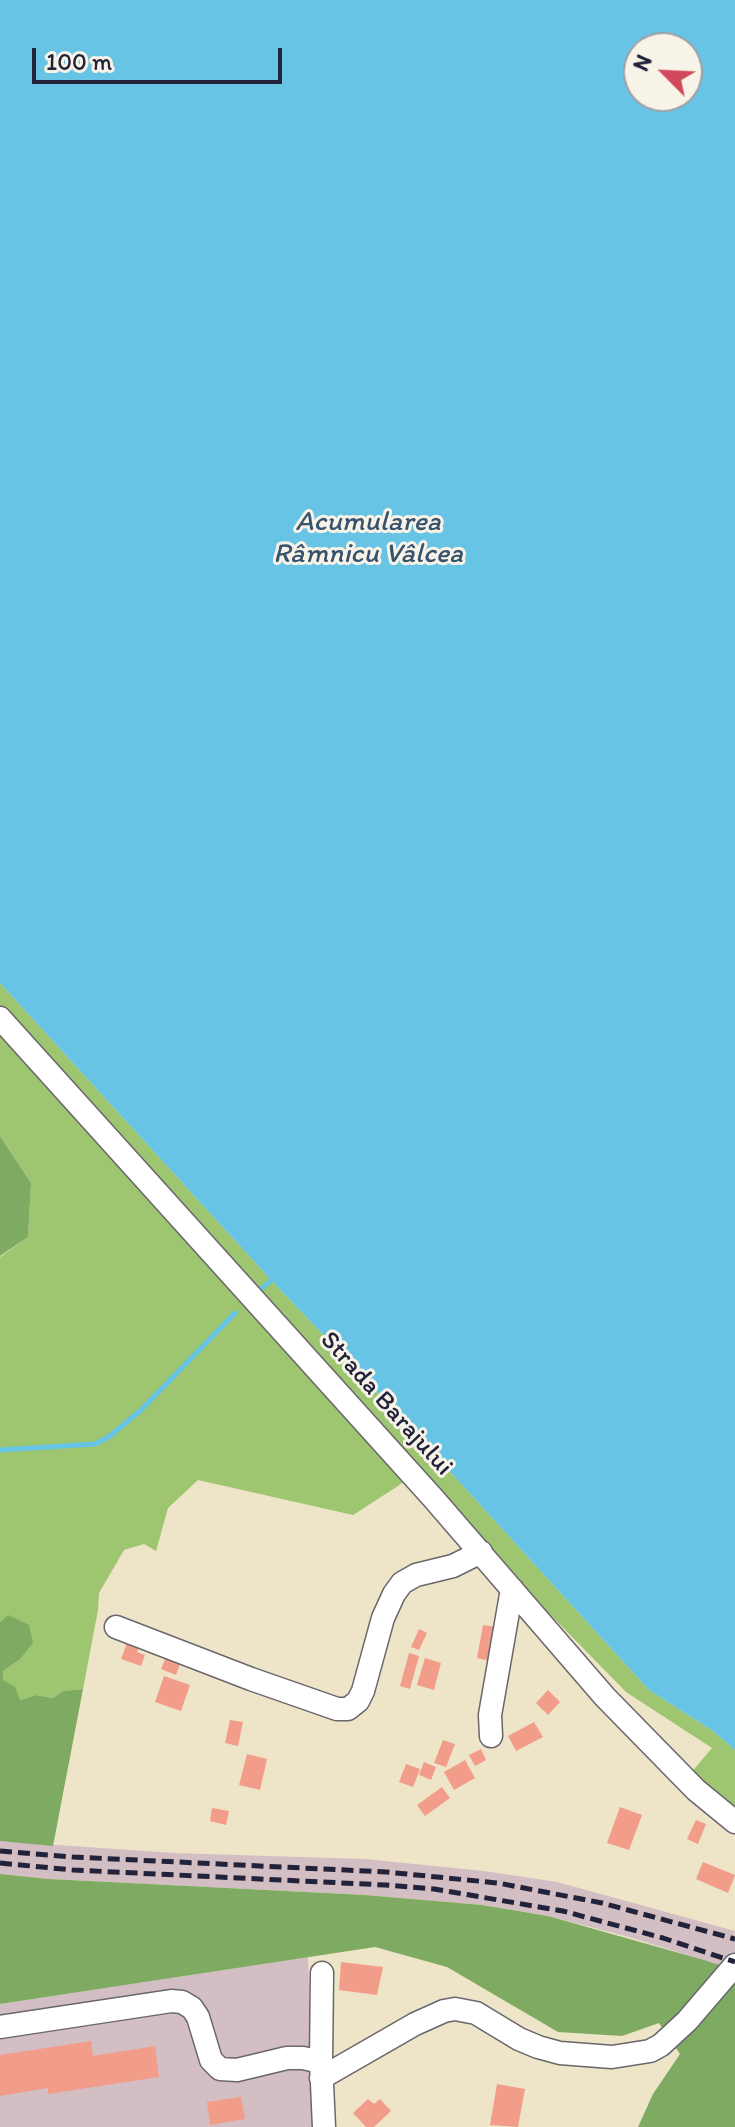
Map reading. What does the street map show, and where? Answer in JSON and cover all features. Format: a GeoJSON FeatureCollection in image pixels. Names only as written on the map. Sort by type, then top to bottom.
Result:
{"type":"FeatureCollection","features":[{"type":"Feature","properties":{"kind":"street","name":"Strada Barajului"},"geometry":{"type":"LineString","coordinates":[[0,1018],[481,1552],[605,1697],[696,1790],[735,1822]]}},
{"type":"Feature","properties":{"kind":"street"},"geometry":{"type":"LineString","coordinates":[[116,1627],[251,1679],[337,1709],[348,1709],[358,1701],[363,1691],[383,1618],[402,1583],[416,1575],[453,1566],[481,1552]]}},
{"type":"Feature","properties":{"kind":"street"},"geometry":{"type":"LineString","coordinates":[[491,1736],[490,1715],[512,1589]]}},
{"type":"Feature","properties":{"kind":"street"},"geometry":{"type":"LineString","coordinates":[[322,1973],[324,2127]]}},
{"type":"Feature","properties":{"kind":"street"},"geometry":{"type":"LineString","coordinates":[[321,2070],[415,2024],[455,2009],[476,2013],[519,2039],[560,2053],[612,2057],[650,2051],[673,2034],[728,1974]]}},
{"type":"Feature","properties":{"kind":"street"},"geometry":{"type":"LineString","coordinates":[[0,2027],[171,2001],[182,2002],[192,2008],[198,2017],[211,2060],[220,2069],[237,2070],[287,2058],[303,2058],[321,2070]]}},
{"type":"Feature","properties":{"kind":"shaded area"},"geometry":{"type":"Polygon","coordinates":[[[0,1841],[173,1853],[365,1859],[557,1882],[735,1931],[735,1970],[548,1916],[482,1905],[365,1895],[0,1874],[0,1841]]]}},
{"type":"Feature","properties":{"kind":"shaded area"},"geometry":{"type":"Polygon","coordinates":[[[308,1957],[314,2127],[0,2127],[0,2004],[308,1957]]]}},
{"type":"Feature","properties":{"kind":"green space"},"geometry":{"type":"Polygon","coordinates":[[[0,983],[649,1690],[713,1731],[735,1750],[735,1812],[690,1774],[712,1748],[626,1692],[535,1599],[417,1470],[353,1515],[198,1480],[168,1508],[156,1551],[144,1544],[124,1550],[99,1593],[83,1689],[63,1691],[53,1698],[36,1695],[20,1700],[3,1680],[3,1671],[19,1660],[8,1615],[0,1622],[0,1257],[28,1237],[31,1183],[0,1136],[0,983]]]}},
{"type":"Feature","properties":{"kind":"green space"},"geometry":{"type":"Polygon","coordinates":[[[0,1136],[31,1183],[28,1237],[0,1256],[0,1136]]]}},
{"type":"Feature","properties":{"kind":"green space"},"geometry":{"type":"Polygon","coordinates":[[[8,1615],[29,1625],[33,1643],[19,1660],[3,1671],[3,1680],[15,1687],[20,1700],[36,1695],[53,1698],[63,1691],[83,1689],[53,1846],[0,1841],[0,1622],[8,1615]]]}},
{"type":"Feature","properties":{"kind":"green space"},"geometry":{"type":"Polygon","coordinates":[[[0,1874],[365,1895],[482,1905],[548,1916],[735,1970],[735,2127],[638,2127],[653,2094],[680,2054],[659,2023],[622,2036],[558,2032],[447,1967],[375,1947],[0,2004],[0,1874]]]}},
{"type":"Feature","properties":{"kind":"water","name":"Acumularea Râmnicu Vâlcea"},"geometry":{"type":"Polygon","coordinates":[[[0,0],[735,0],[735,1750],[713,1731],[649,1690],[0,983],[0,0]]]}},
{"type":"Feature","properties":{"kind":"building"},"geometry":{"type":"Polygon","coordinates":[[[483,1625],[496,1627],[490,1661],[477,1658],[483,1625]]]}},
{"type":"Feature","properties":{"kind":"building"},"geometry":{"type":"Polygon","coordinates":[[[419,1629],[427,1633],[419,1650],[411,1647],[419,1629]]]}},
{"type":"Feature","properties":{"kind":"building"},"geometry":{"type":"Polygon","coordinates":[[[128,1640],[140,1644],[137,1652],[145,1655],[141,1666],[121,1659],[128,1640]]]}},
{"type":"Feature","properties":{"kind":"building"},"geometry":{"type":"Polygon","coordinates":[[[409,1653],[419,1656],[410,1689],[400,1686],[409,1653]]]}},
{"type":"Feature","properties":{"kind":"building"},"geometry":{"type":"Polygon","coordinates":[[[167,1654],[182,1659],[176,1675],[161,1669],[167,1654]]]}},
{"type":"Feature","properties":{"kind":"building"},"geometry":{"type":"Polygon","coordinates":[[[425,1658],[441,1663],[434,1690],[417,1685],[425,1658]]]}},
{"type":"Feature","properties":{"kind":"building"},"geometry":{"type":"Polygon","coordinates":[[[164,1676],[190,1685],[181,1711],[155,1702],[164,1676]]]}},
{"type":"Feature","properties":{"kind":"building"},"geometry":{"type":"Polygon","coordinates":[[[548,1690],[560,1702],[548,1715],[536,1703],[548,1690]]]}},
{"type":"Feature","properties":{"kind":"building"},"geometry":{"type":"Polygon","coordinates":[[[230,1720],[243,1722],[238,1746],[225,1743],[230,1720]]]}},
{"type":"Feature","properties":{"kind":"building"},"geometry":{"type":"Polygon","coordinates":[[[534,1722],[543,1737],[516,1751],[508,1736],[534,1722]]]}},
{"type":"Feature","properties":{"kind":"building"},"geometry":{"type":"Polygon","coordinates":[[[443,1740],[455,1744],[446,1767],[434,1763],[443,1740]]]}},
{"type":"Feature","properties":{"kind":"building"},"geometry":{"type":"Polygon","coordinates":[[[481,1749],[486,1760],[475,1766],[469,1755],[481,1749]]]}},
{"type":"Feature","properties":{"kind":"building"},"geometry":{"type":"Polygon","coordinates":[[[247,1754],[267,1759],[260,1790],[239,1785],[247,1754]]]}},
{"type":"Feature","properties":{"kind":"building"},"geometry":{"type":"Polygon","coordinates":[[[465,1760],[475,1778],[454,1790],[444,1772],[465,1760]]]}},
{"type":"Feature","properties":{"kind":"building"},"geometry":{"type":"Polygon","coordinates":[[[424,1762],[436,1767],[431,1780],[419,1775],[424,1762]]]}},
{"type":"Feature","properties":{"kind":"building"},"geometry":{"type":"Polygon","coordinates":[[[406,1764],[420,1769],[413,1787],[399,1782],[406,1764]]]}},
{"type":"Feature","properties":{"kind":"building"},"geometry":{"type":"Polygon","coordinates":[[[442,1787],[450,1798],[425,1816],[417,1805],[442,1787]]]}},
{"type":"Feature","properties":{"kind":"building"},"geometry":{"type":"Polygon","coordinates":[[[620,1807],[642,1815],[629,1850],[607,1843],[620,1807]]]}},
{"type":"Feature","properties":{"kind":"building"},"geometry":{"type":"Polygon","coordinates":[[[212,1808],[229,1811],[226,1825],[210,1821],[212,1808]]]}},
{"type":"Feature","properties":{"kind":"building"},"geometry":{"type":"Polygon","coordinates":[[[696,1820],[706,1824],[698,1844],[687,1839],[696,1820]]]}},
{"type":"Feature","properties":{"kind":"building"},"geometry":{"type":"Polygon","coordinates":[[[703,1862],[735,1875],[728,1893],[696,1879],[703,1862]]]}},
{"type":"Feature","properties":{"kind":"building"},"geometry":{"type":"Polygon","coordinates":[[[341,1962],[383,1967],[377,1995],[339,1990],[341,1962]]]}},
{"type":"Feature","properties":{"kind":"building"},"geometry":{"type":"Polygon","coordinates":[[[91,2041],[93,2056],[155,2046],[159,2077],[48,2094],[48,2088],[0,2096],[0,2055],[91,2041]]]}},
{"type":"Feature","properties":{"kind":"building"},"geometry":{"type":"Polygon","coordinates":[[[497,2084],[525,2089],[518,2127],[490,2125],[497,2084]]]}},
{"type":"Feature","properties":{"kind":"building"},"geometry":{"type":"Polygon","coordinates":[[[241,2097],[245,2119],[210,2125],[207,2102],[241,2097]]]}},
{"type":"Feature","properties":{"kind":"building"},"geometry":{"type":"Polygon","coordinates":[[[368,2099],[374,2104],[380,2099],[391,2111],[374,2127],[366,2127],[353,2113],[368,2099]]]}},
{"type":"Feature","properties":{"kind":"waterway"},"geometry":{"type":"LineString","coordinates":[[258,1292],[271,1280]]}},
{"type":"Feature","properties":{"kind":"waterway"},"geometry":{"type":"LineString","coordinates":[[0,1450],[95,1444],[110,1436],[141,1410],[235,1313]]}},
{"type":"Feature","properties":{"kind":"railway"},"geometry":{"type":"LineString","coordinates":[[0,1851],[386,1872],[498,1883],[602,1903],[735,1939]]}},
{"type":"Feature","properties":{"kind":"railway"},"geometry":{"type":"LineString","coordinates":[[0,1863],[73,1870],[434,1889],[563,1911],[663,1938],[735,1962]]}}]}
